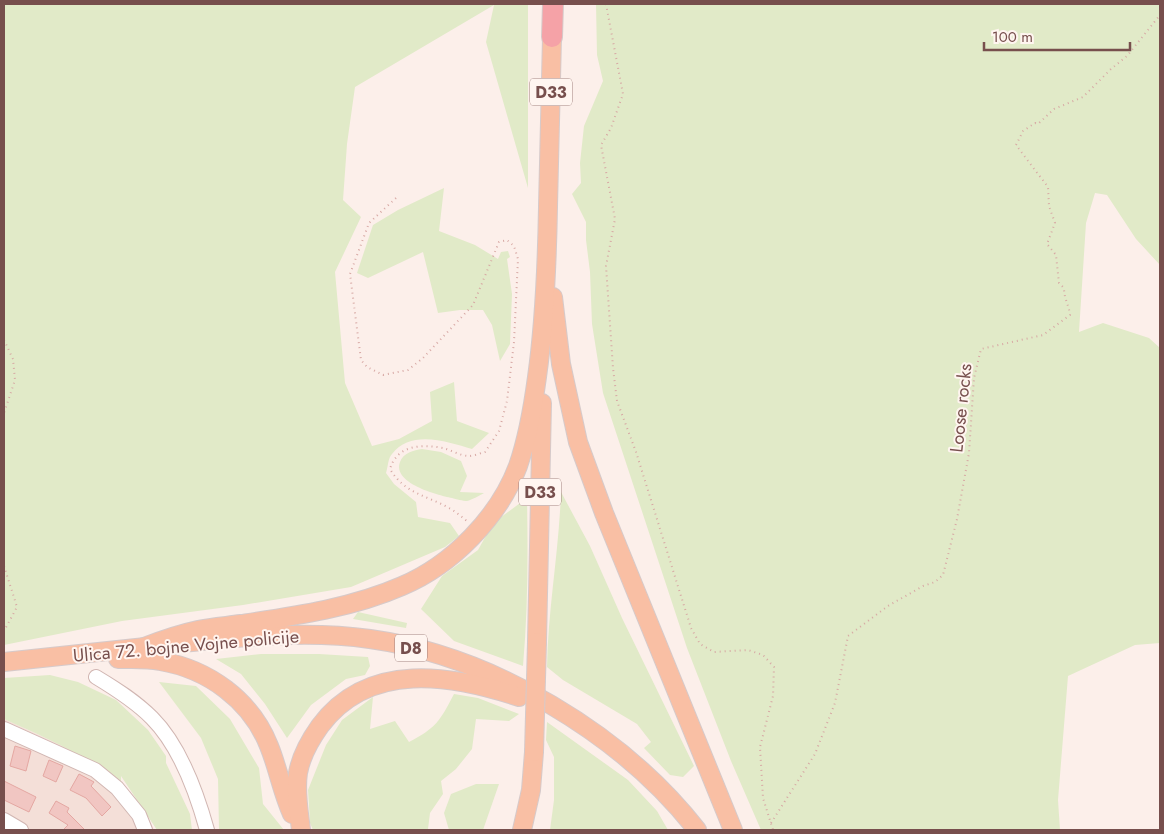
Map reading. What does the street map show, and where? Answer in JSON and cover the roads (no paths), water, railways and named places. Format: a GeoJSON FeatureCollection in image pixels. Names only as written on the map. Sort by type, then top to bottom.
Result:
{"type":"FeatureCollection","features":[{"type":"Feature","properties":{"kind":"highway","name":"D33"},"geometry":{"type":"LineString","coordinates":[[552,37],[553,4]]}},
{"type":"Feature","properties":{"kind":"main road","name":"D33"},"geometry":{"type":"LineString","coordinates":[[522,830],[531,790],[534,752],[542,342],[547,262],[552,37]]}},
{"type":"Feature","properties":{"kind":"main road"},"geometry":{"type":"LineString","coordinates":[[547,262],[563,372],[578,442],[601,505],[733,830]]}},
{"type":"Feature","properties":{"kind":"main road"},"geometry":{"type":"LineString","coordinates":[[144,647],[173,636],[200,629],[341,606],[404,586],[430,571],[452,554],[478,529],[508,488],[526,440],[532,413],[542,342]]}},
{"type":"Feature","properties":{"kind":"main road","name":"Ulica 72. bojne Vojne policije"},"geometry":{"type":"LineString","coordinates":[[4,662],[256,636],[322,635],[371,639],[417,649],[473,666],[510,682],[554,708],[600,738],[640,770],[669,798],[697,830]]}},
{"type":"Feature","properties":{"kind":"main road"},"geometry":{"type":"LineString","coordinates":[[65,656],[160,661],[206,675],[227,689],[246,707],[268,744],[289,806],[300,830]]}},
{"type":"Feature","properties":{"kind":"main road"},"geometry":{"type":"LineString","coordinates":[[300,830],[297,791],[298,773],[303,755],[312,736],[327,717],[342,703],[364,690],[384,682],[409,678],[438,678],[456,680],[505,692],[554,708]]}},
{"type":"Feature","properties":{"kind":"street"},"geometry":{"type":"LineString","coordinates":[[96,677],[126,695],[153,719],[175,750],[198,795],[207,830]]}},
{"type":"Feature","properties":{"kind":"street"},"geometry":{"type":"LineString","coordinates":[[4,728],[95,770],[117,788],[140,815],[145,830]]}},
{"type":"Feature","properties":{"kind":"street"},"geometry":{"type":"LineString","coordinates":[[4,820],[22,830]]}}]}
